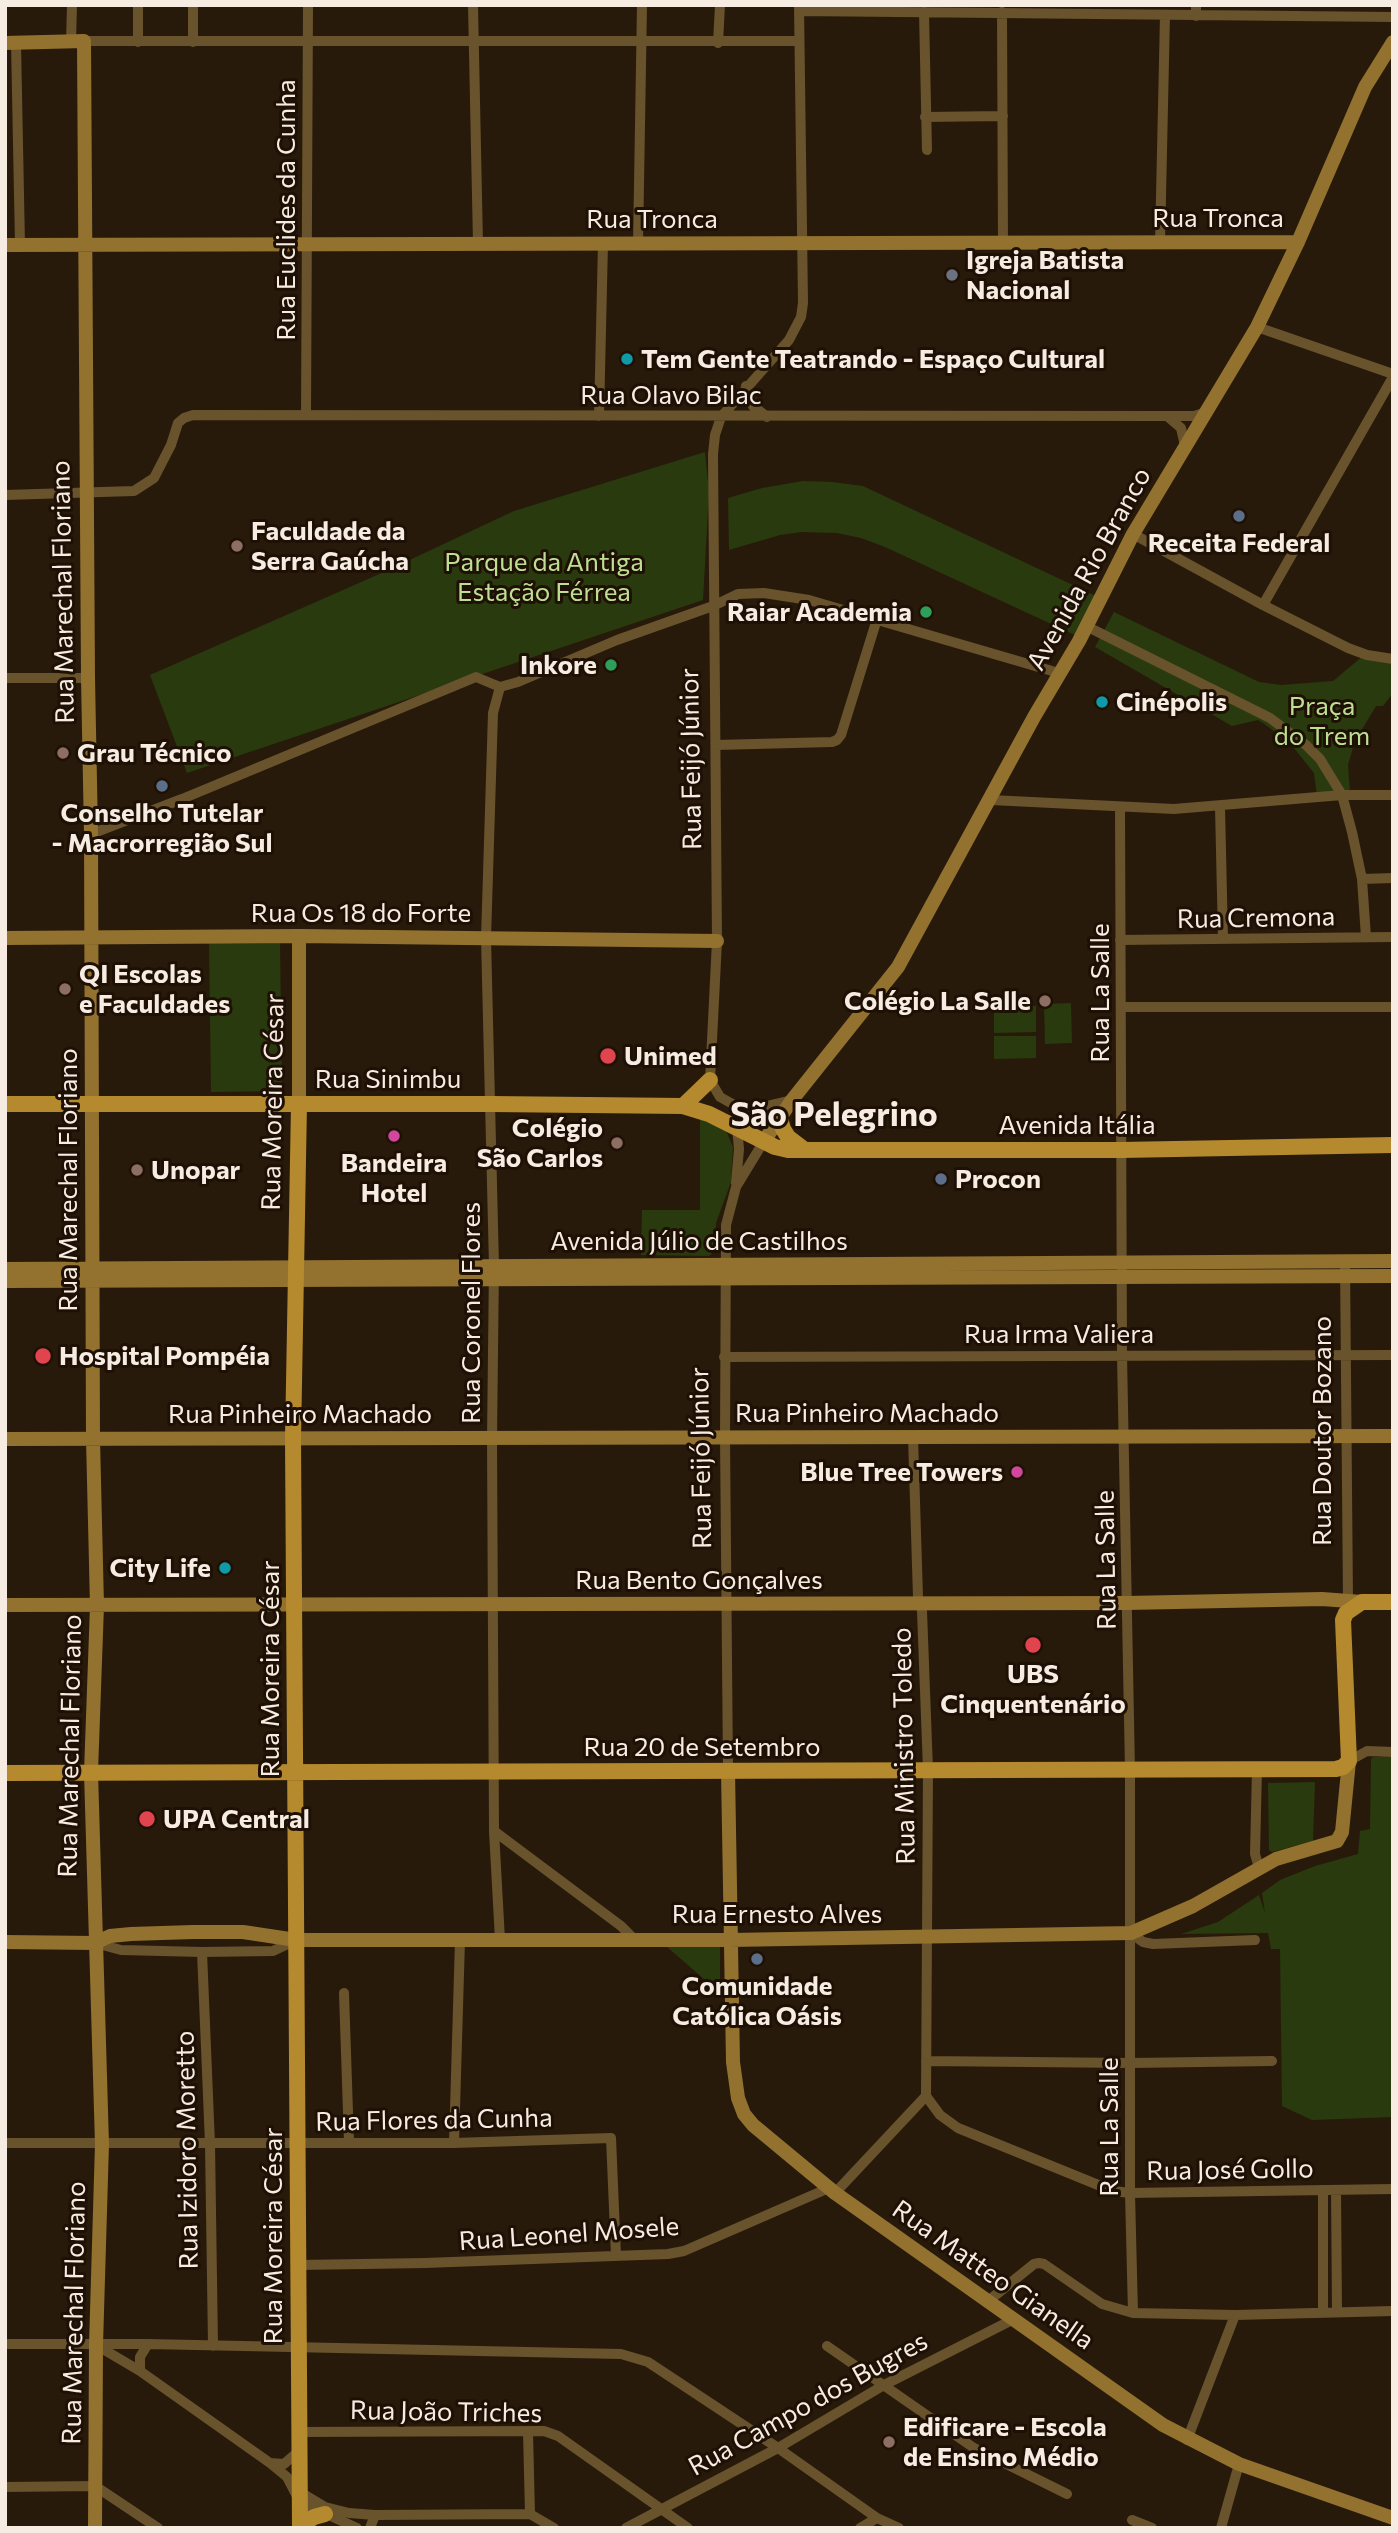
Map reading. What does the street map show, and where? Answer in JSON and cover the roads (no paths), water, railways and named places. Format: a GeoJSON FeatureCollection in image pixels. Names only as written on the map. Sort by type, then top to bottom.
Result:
{"type":"FeatureCollection","features":[{"type":"Feature","properties":{"kind":"main road"},"geometry":{"type":"LineString","coordinates":[[683,1106],[710,1080]]}},
{"type":"Feature","properties":{"kind":"main road","name":"Rua Sinimbu"},"geometry":{"type":"LineString","coordinates":[[5,1104],[683,1106],[694,1108],[764,1141]]}},
{"type":"Feature","properties":{"kind":"main road","name":"Rua Moreira César"},"geometry":{"type":"LineString","coordinates":[[299,1104],[293,1439],[300,2527]]}},
{"type":"Feature","properties":{"kind":"main road"},"geometry":{"type":"LineString","coordinates":[[779,1118],[788,1137],[806,1150]]}},
{"type":"Feature","properties":{"kind":"main road","name":"Avenida Itália"},"geometry":{"type":"LineString","coordinates":[[764,1141],[775,1147],[806,1150],[1121,1150],[1393,1145]]}},
{"type":"Feature","properties":{"kind":"main road"},"geometry":{"type":"LineString","coordinates":[[1349,1761],[1343,1620],[1355,1601]]}},
{"type":"Feature","properties":{"kind":"main road","name":"Rua Bento Gonçalves"},"geometry":{"type":"LineString","coordinates":[[1355,1601],[1393,1602]]}},
{"type":"Feature","properties":{"kind":"main road","name":"Rua 20 de Setembro"},"geometry":{"type":"LineString","coordinates":[[5,1773],[1336,1769],[1349,1761]]}},
{"type":"Feature","properties":{"kind":"main road"},"geometry":{"type":"LineString","coordinates":[[300,2527],[314,2517],[325,2514]]}},
{"type":"Feature","properties":{"kind":"street"},"geometry":{"type":"LineString","coordinates":[[72,5],[78,41]]}},
{"type":"Feature","properties":{"kind":"street"},"geometry":{"type":"LineString","coordinates":[[138,5],[138,42]]}},
{"type":"Feature","properties":{"kind":"street"},"geometry":{"type":"LineString","coordinates":[[193,5],[193,42]]}},
{"type":"Feature","properties":{"kind":"street","name":"Rua Euclides da Cunha"},"geometry":{"type":"LineString","coordinates":[[306,415],[308,5]]}},
{"type":"Feature","properties":{"kind":"street"},"geometry":{"type":"LineString","coordinates":[[473,5],[478,244]]}},
{"type":"Feature","properties":{"kind":"street"},"geometry":{"type":"LineString","coordinates":[[638,244],[642,5]]}},
{"type":"Feature","properties":{"kind":"street"},"geometry":{"type":"LineString","coordinates":[[718,43],[720,5]]}},
{"type":"Feature","properties":{"kind":"street"},"geometry":{"type":"LineString","coordinates":[[799,8],[923,12],[967,9],[1165,15],[1196,11],[1393,17]]}},
{"type":"Feature","properties":{"kind":"street","name":"Rua Feijó Júnior"},"geometry":{"type":"LineString","coordinates":[[710,1080],[717,941],[713,606],[716,519],[713,454],[721,417],[789,340],[800,317],[803,303],[799,8]]}},
{"type":"Feature","properties":{"kind":"street"},"geometry":{"type":"LineString","coordinates":[[923,12],[927,150]]}},
{"type":"Feature","properties":{"kind":"street"},"geometry":{"type":"LineString","coordinates":[[1002,12],[1003,244]]}},
{"type":"Feature","properties":{"kind":"street"},"geometry":{"type":"LineString","coordinates":[[1160,243],[1165,15]]}},
{"type":"Feature","properties":{"kind":"street","name":"Rua Marechal Floriano"},"geometry":{"type":"LineString","coordinates":[[78,41],[85,245],[92,938],[93,1439],[97,1606],[90,1772],[102,2144],[96,2345],[95,2528]]}},
{"type":"Feature","properties":{"kind":"street"},"geometry":{"type":"LineString","coordinates":[[13,245],[11,43],[799,41]]}},
{"type":"Feature","properties":{"kind":"street","name":"Avenida Rio Branco"},"geometry":{"type":"LineString","coordinates":[[764,1141],[792,1100],[898,967],[1086,626],[1133,534],[1257,327],[1298,242],[1350,118],[1365,87],[1393,42]]}},
{"type":"Feature","properties":{"kind":"street"},"geometry":{"type":"LineString","coordinates":[[925,117],[1003,116]]}},
{"type":"Feature","properties":{"kind":"street","name":"Rua Tronca"},"geometry":{"type":"LineString","coordinates":[[13,245],[1298,242]]}},
{"type":"Feature","properties":{"kind":"street"},"geometry":{"type":"LineString","coordinates":[[599,416],[603,243]]}},
{"type":"Feature","properties":{"kind":"street"},"geometry":{"type":"LineString","coordinates":[[1257,327],[1393,375],[1263,605]]}},
{"type":"Feature","properties":{"kind":"street"},"geometry":{"type":"LineString","coordinates":[[746,386],[753,405],[767,417]]}},
{"type":"Feature","properties":{"kind":"street","name":"Rua Olavo Bilac"},"geometry":{"type":"LineString","coordinates":[[87,494],[134,491],[146,484],[154,478],[162,464],[178,423],[193,415],[1194,416],[1208,411]]}},
{"type":"Feature","properties":{"kind":"street"},"geometry":{"type":"LineString","coordinates":[[1166,416],[1181,428],[1185,450]]}},
{"type":"Feature","properties":{"kind":"street"},"geometry":{"type":"LineString","coordinates":[[5,495],[87,494]]}},
{"type":"Feature","properties":{"kind":"street"},"geometry":{"type":"LineString","coordinates":[[1133,534],[1348,648],[1367,655],[1393,659]]}},
{"type":"Feature","properties":{"kind":"street"},"geometry":{"type":"LineString","coordinates":[[91,834],[183,799],[476,677],[500,687],[518,682],[617,640],[713,606],[738,594],[764,593],[809,600],[1059,673]]}},
{"type":"Feature","properties":{"kind":"street"},"geometry":{"type":"LineString","coordinates":[[716,744],[837,740],[841,735],[877,619]]}},
{"type":"Feature","properties":{"kind":"street"},"geometry":{"type":"LineString","coordinates":[[1086,626],[1270,718],[1307,745],[1320,759],[1342,795],[1362,879],[1366,937]]}},
{"type":"Feature","properties":{"kind":"street"},"geometry":{"type":"LineString","coordinates":[[5,678],[88,678]]}},
{"type":"Feature","properties":{"kind":"street","name":"Rua Coronel Flores"},"geometry":{"type":"LineString","coordinates":[[500,687],[493,713],[486,938],[494,1273],[494,1830],[500,1940]]}},
{"type":"Feature","properties":{"kind":"street"},"geometry":{"type":"LineString","coordinates":[[991,800],[1174,809],[1342,795],[1393,794]]}},
{"type":"Feature","properties":{"kind":"street","name":"Rua La Salle"},"geometry":{"type":"LineString","coordinates":[[1120,807],[1121,1270],[1130,1770],[1130,2193],[1133,2313]]}},
{"type":"Feature","properties":{"kind":"street"},"geometry":{"type":"LineString","coordinates":[[1220,807],[1223,939]]}},
{"type":"Feature","properties":{"kind":"street"},"geometry":{"type":"LineString","coordinates":[[1362,879],[1393,878]]}},
{"type":"Feature","properties":{"kind":"street","name":"Rua Os 18 do Forte"},"geometry":{"type":"LineString","coordinates":[[5,938],[299,936],[717,941]]}},
{"type":"Feature","properties":{"kind":"street","name":"Rua Moreira César"},"geometry":{"type":"LineString","coordinates":[[299,936],[299,1104]]}},
{"type":"Feature","properties":{"kind":"street","name":"Rua Cremona"},"geometry":{"type":"LineString","coordinates":[[1121,940],[1393,937]]}},
{"type":"Feature","properties":{"kind":"street"},"geometry":{"type":"LineString","coordinates":[[1121,1007],[1393,1007]]}},
{"type":"Feature","properties":{"kind":"street"},"geometry":{"type":"LineString","coordinates":[[710,1080],[719,1097],[730,1104],[758,1108],[792,1100]]}},
{"type":"Feature","properties":{"kind":"street","name":"Rua Feijó Júnior"},"geometry":{"type":"LineString","coordinates":[[730,1940],[724,1272],[726,1225],[736,1187],[739,1149],[737,1127]]}},
{"type":"Feature","properties":{"kind":"street","name":"Rua Feijó Júnior"},"geometry":{"type":"LineString","coordinates":[[736,1187],[764,1141]]}},
{"type":"Feature","properties":{"kind":"street","name":"Avenida Júlio de Castilhos"},"geometry":{"type":"LineString","coordinates":[[1345,1269],[1393,1261]]}},
{"type":"Feature","properties":{"kind":"street","name":"Avenida Júlio de Castilhos"},"geometry":{"type":"LineString","coordinates":[[5,1269],[36,1275],[187,1275],[1345,1269],[1393,1276]]}},
{"type":"Feature","properties":{"kind":"street","name":"Rua Doutor Bozano"},"geometry":{"type":"LineString","coordinates":[[1345,1269],[1347,1436],[1355,1601]]}},
{"type":"Feature","properties":{"kind":"street","name":"Avenida Júlio de Castilhos"},"geometry":{"type":"LineString","coordinates":[[5,1282],[36,1275]]}},
{"type":"Feature","properties":{"kind":"street","name":"Rua Irma Valiera"},"geometry":{"type":"LineString","coordinates":[[724,1357],[1122,1354],[1393,1356]]}},
{"type":"Feature","properties":{"kind":"street","name":"Rua Pinheiro Machado"},"geometry":{"type":"LineString","coordinates":[[5,1439],[1393,1436]]}},
{"type":"Feature","properties":{"kind":"street","name":"Rua Ministro Toledo"},"geometry":{"type":"LineString","coordinates":[[913,1437],[918,1598],[928,1770],[926,2096]]}},
{"type":"Feature","properties":{"kind":"street"},"geometry":{"type":"LineString","coordinates":[[1322,1599],[1334,1607],[1343,1620]]}},
{"type":"Feature","properties":{"kind":"street","name":"Rua Bento Gonçalves"},"geometry":{"type":"LineString","coordinates":[[5,1605],[1355,1601]]}},
{"type":"Feature","properties":{"kind":"street","name":"Rua 20 de Setembro"},"geometry":{"type":"LineString","coordinates":[[1349,1761],[1367,1751],[1393,1752]]}},
{"type":"Feature","properties":{"kind":"street"},"geometry":{"type":"LineString","coordinates":[[1131,1933],[1193,1906],[1276,1859],[1338,1841],[1349,1761]]}},
{"type":"Feature","properties":{"kind":"street"},"geometry":{"type":"LineString","coordinates":[[1257,1769],[1255,1854],[1259,1868]]}},
{"type":"Feature","properties":{"kind":"street"},"geometry":{"type":"LineString","coordinates":[[494,1830],[621,1926],[633,1938]]}},
{"type":"Feature","properties":{"kind":"street","name":"Rua Ernesto Alves"},"geometry":{"type":"LineString","coordinates":[[95,1943],[110,1936],[193,1932],[243,1932],[296,1940],[730,1940],[1131,1933],[1143,1942],[1153,1944],[1255,1940]]}},
{"type":"Feature","properties":{"kind":"street","name":"Rua Ernesto Alves"},"geometry":{"type":"LineString","coordinates":[[5,1942],[95,1943],[121,1950],[202,1952],[273,1951],[296,1940]]}},
{"type":"Feature","properties":{"kind":"street"},"geometry":{"type":"LineString","coordinates":[[454,2143],[460,1940]]}},
{"type":"Feature","properties":{"kind":"street","name":"Rua Matteo Gianella"},"geometry":{"type":"LineString","coordinates":[[730,1940],[733,2063],[738,2098],[744,2115],[762,2134],[832,2190],[1163,2425],[1239,2464],[1393,2518]]}},
{"type":"Feature","properties":{"kind":"street","name":"Rua Izidoro Moretto"},"geometry":{"type":"LineString","coordinates":[[202,1952],[210,2144],[213,2346]]}},
{"type":"Feature","properties":{"kind":"street"},"geometry":{"type":"LineString","coordinates":[[344,1993],[349,2142]]}},
{"type":"Feature","properties":{"kind":"street"},"geometry":{"type":"LineString","coordinates":[[926,2060],[1131,2063],[1272,2061]]}},
{"type":"Feature","properties":{"kind":"street"},"geometry":{"type":"LineString","coordinates":[[832,2190],[926,2096]]}},
{"type":"Feature","properties":{"kind":"street","name":"Rua José Gollo"},"geometry":{"type":"LineString","coordinates":[[926,2096],[940,2115],[958,2127],[1113,2191],[1130,2193],[1393,2189]]}},
{"type":"Feature","properties":{"kind":"street","name":"Rua Flores da Cunha"},"geometry":{"type":"LineString","coordinates":[[5,2143],[454,2143],[611,2138],[616,2256]]}},
{"type":"Feature","properties":{"kind":"street","name":"Rua Leonel Mosele"},"geometry":{"type":"LineString","coordinates":[[299,2265],[616,2256],[684,2251],[832,2190]]}},
{"type":"Feature","properties":{"kind":"street"},"geometry":{"type":"LineString","coordinates":[[1323,2190],[1323,2312]]}},
{"type":"Feature","properties":{"kind":"street"},"geometry":{"type":"LineString","coordinates":[[1336,2190],[1337,2312]]}},
{"type":"Feature","properties":{"kind":"street"},"geometry":{"type":"LineString","coordinates":[[987,2302],[1034,2264],[1039,2263],[1102,2304],[1133,2313],[1235,2315],[1393,2311]]}},
{"type":"Feature","properties":{"kind":"street"},"geometry":{"type":"LineString","coordinates":[[1188,2440],[1235,2315]]}},
{"type":"Feature","properties":{"kind":"street","name":"Rua Campo dos Bugres"},"geometry":{"type":"LineString","coordinates":[[626,2528],[778,2448],[884,2385],[1012,2319]]}},
{"type":"Feature","properties":{"kind":"street"},"geometry":{"type":"LineString","coordinates":[[141,2371],[140,2357],[148,2343]]}},
{"type":"Feature","properties":{"kind":"street"},"geometry":{"type":"LineString","coordinates":[[5,2344],[148,2343],[621,2354],[648,2362],[778,2448],[877,2518],[899,2528]]}},
{"type":"Feature","properties":{"kind":"street"},"geometry":{"type":"LineString","coordinates":[[96,2345],[141,2371],[270,2463],[287,2477],[300,2497],[325,2514],[358,2528]]}},
{"type":"Feature","properties":{"kind":"street"},"geometry":{"type":"LineString","coordinates":[[827,2346],[974,2448],[1067,2494]]}},
{"type":"Feature","properties":{"kind":"street","name":"Rua João Triches"},"geometry":{"type":"LineString","coordinates":[[299,2432],[544,2431],[558,2436],[688,2528]]}},
{"type":"Feature","properties":{"kind":"street"},"geometry":{"type":"LineString","coordinates":[[528,2432],[530,2514]]}},
{"type":"Feature","properties":{"kind":"street"},"geometry":{"type":"LineString","coordinates":[[270,2463],[284,2464],[300,2450]]}},
{"type":"Feature","properties":{"kind":"street"},"geometry":{"type":"LineString","coordinates":[[1220,2528],[1239,2464]]}},
{"type":"Feature","properties":{"kind":"street"},"geometry":{"type":"LineString","coordinates":[[5,2487],[95,2486],[158,2528]]}},
{"type":"Feature","properties":{"kind":"street"},"geometry":{"type":"LineString","coordinates":[[300,2497],[335,2510],[375,2515],[530,2514],[554,2528]]}},
{"type":"Feature","properties":{"kind":"street"},"geometry":{"type":"LineString","coordinates":[[370,2528],[375,2515]]}},
{"type":"Feature","properties":{"kind":"street"},"geometry":{"type":"LineString","coordinates":[[860,2528],[877,2518]]}},
{"type":"Feature","properties":{"kind":"street"},"geometry":{"type":"LineString","coordinates":[[1132,2520],[1152,2528]]}},
{"type":"Feature","properties":{"kind":"place","name":"Igreja Batista Nacional"},"geometry":{"type":"Point","coordinates":[952,275]}},
{"type":"Feature","properties":{"kind":"place","name":"Tem Gente Teatrando - Espaço Cultural"},"geometry":{"type":"Point","coordinates":[627,359]}},
{"type":"Feature","properties":{"kind":"place","name":"Receita Federal"},"geometry":{"type":"Point","coordinates":[1239,516]}},
{"type":"Feature","properties":{"kind":"place","name":"Faculdade da Serra Gaúcha"},"geometry":{"type":"Point","coordinates":[237,546]}},
{"type":"Feature","properties":{"kind":"place","name":"Raiar Academia"},"geometry":{"type":"Point","coordinates":[926,612]}},
{"type":"Feature","properties":{"kind":"place","name":"Inkore"},"geometry":{"type":"Point","coordinates":[611,665]}},
{"type":"Feature","properties":{"kind":"place","name":"Cinépolis"},"geometry":{"type":"Point","coordinates":[1102,702]}},
{"type":"Feature","properties":{"kind":"place","name":"Grau Técnico"},"geometry":{"type":"Point","coordinates":[63,753]}},
{"type":"Feature","properties":{"kind":"place","name":"Conselho Tutelar - Macrorregião Sul"},"geometry":{"type":"Point","coordinates":[162,786]}},
{"type":"Feature","properties":{"kind":"place","name":"QI Escolas e Faculdades"},"geometry":{"type":"Point","coordinates":[65,989]}},
{"type":"Feature","properties":{"kind":"place","name":"Colégio La Salle"},"geometry":{"type":"Point","coordinates":[1045,1001]}},
{"type":"Feature","properties":{"kind":"place","name":"Unimed"},"geometry":{"type":"Point","coordinates":[608,1056]}},
{"type":"Feature","properties":{"kind":"place","name":"Bandeira Hotel"},"geometry":{"type":"Point","coordinates":[394,1136]}},
{"type":"Feature","properties":{"kind":"place","name":"Colégio São Carlos"},"geometry":{"type":"Point","coordinates":[617,1143]}},
{"type":"Feature","properties":{"kind":"place","name":"Unopar"},"geometry":{"type":"Point","coordinates":[137,1170]}},
{"type":"Feature","properties":{"kind":"place","name":"Procon"},"geometry":{"type":"Point","coordinates":[941,1179]}},
{"type":"Feature","properties":{"kind":"place","name":"Hospital Pompéia"},"geometry":{"type":"Point","coordinates":[43,1356]}},
{"type":"Feature","properties":{"kind":"place","name":"Blue Tree Towers"},"geometry":{"type":"Point","coordinates":[1017,1472]}},
{"type":"Feature","properties":{"kind":"place","name":"City Life"},"geometry":{"type":"Point","coordinates":[225,1568]}},
{"type":"Feature","properties":{"kind":"place","name":"UBS Cinquentenário"},"geometry":{"type":"Point","coordinates":[1033,1645]}},
{"type":"Feature","properties":{"kind":"place","name":"UPA Central"},"geometry":{"type":"Point","coordinates":[147,1819]}},
{"type":"Feature","properties":{"kind":"place","name":"Comunidade Católica Oásis"},"geometry":{"type":"Point","coordinates":[757,1959]}},
{"type":"Feature","properties":{"kind":"place","name":"Edificare - Escola de Ensino Médio"},"geometry":{"type":"Point","coordinates":[889,2442]}},
{"type":"Feature","properties":{"kind":"district","name":"São Pelegrino"},"geometry":{"type":"Point","coordinates":[834,1115]}},
{"type":"Feature","properties":{"kind":"park label","name":"Parque da Antiga Estação Férrea"},"geometry":{"type":"Point","coordinates":[544,577]}},
{"type":"Feature","properties":{"kind":"park label","name":"Praça do Trem"},"geometry":{"type":"Point","coordinates":[1322,721]}}]}
